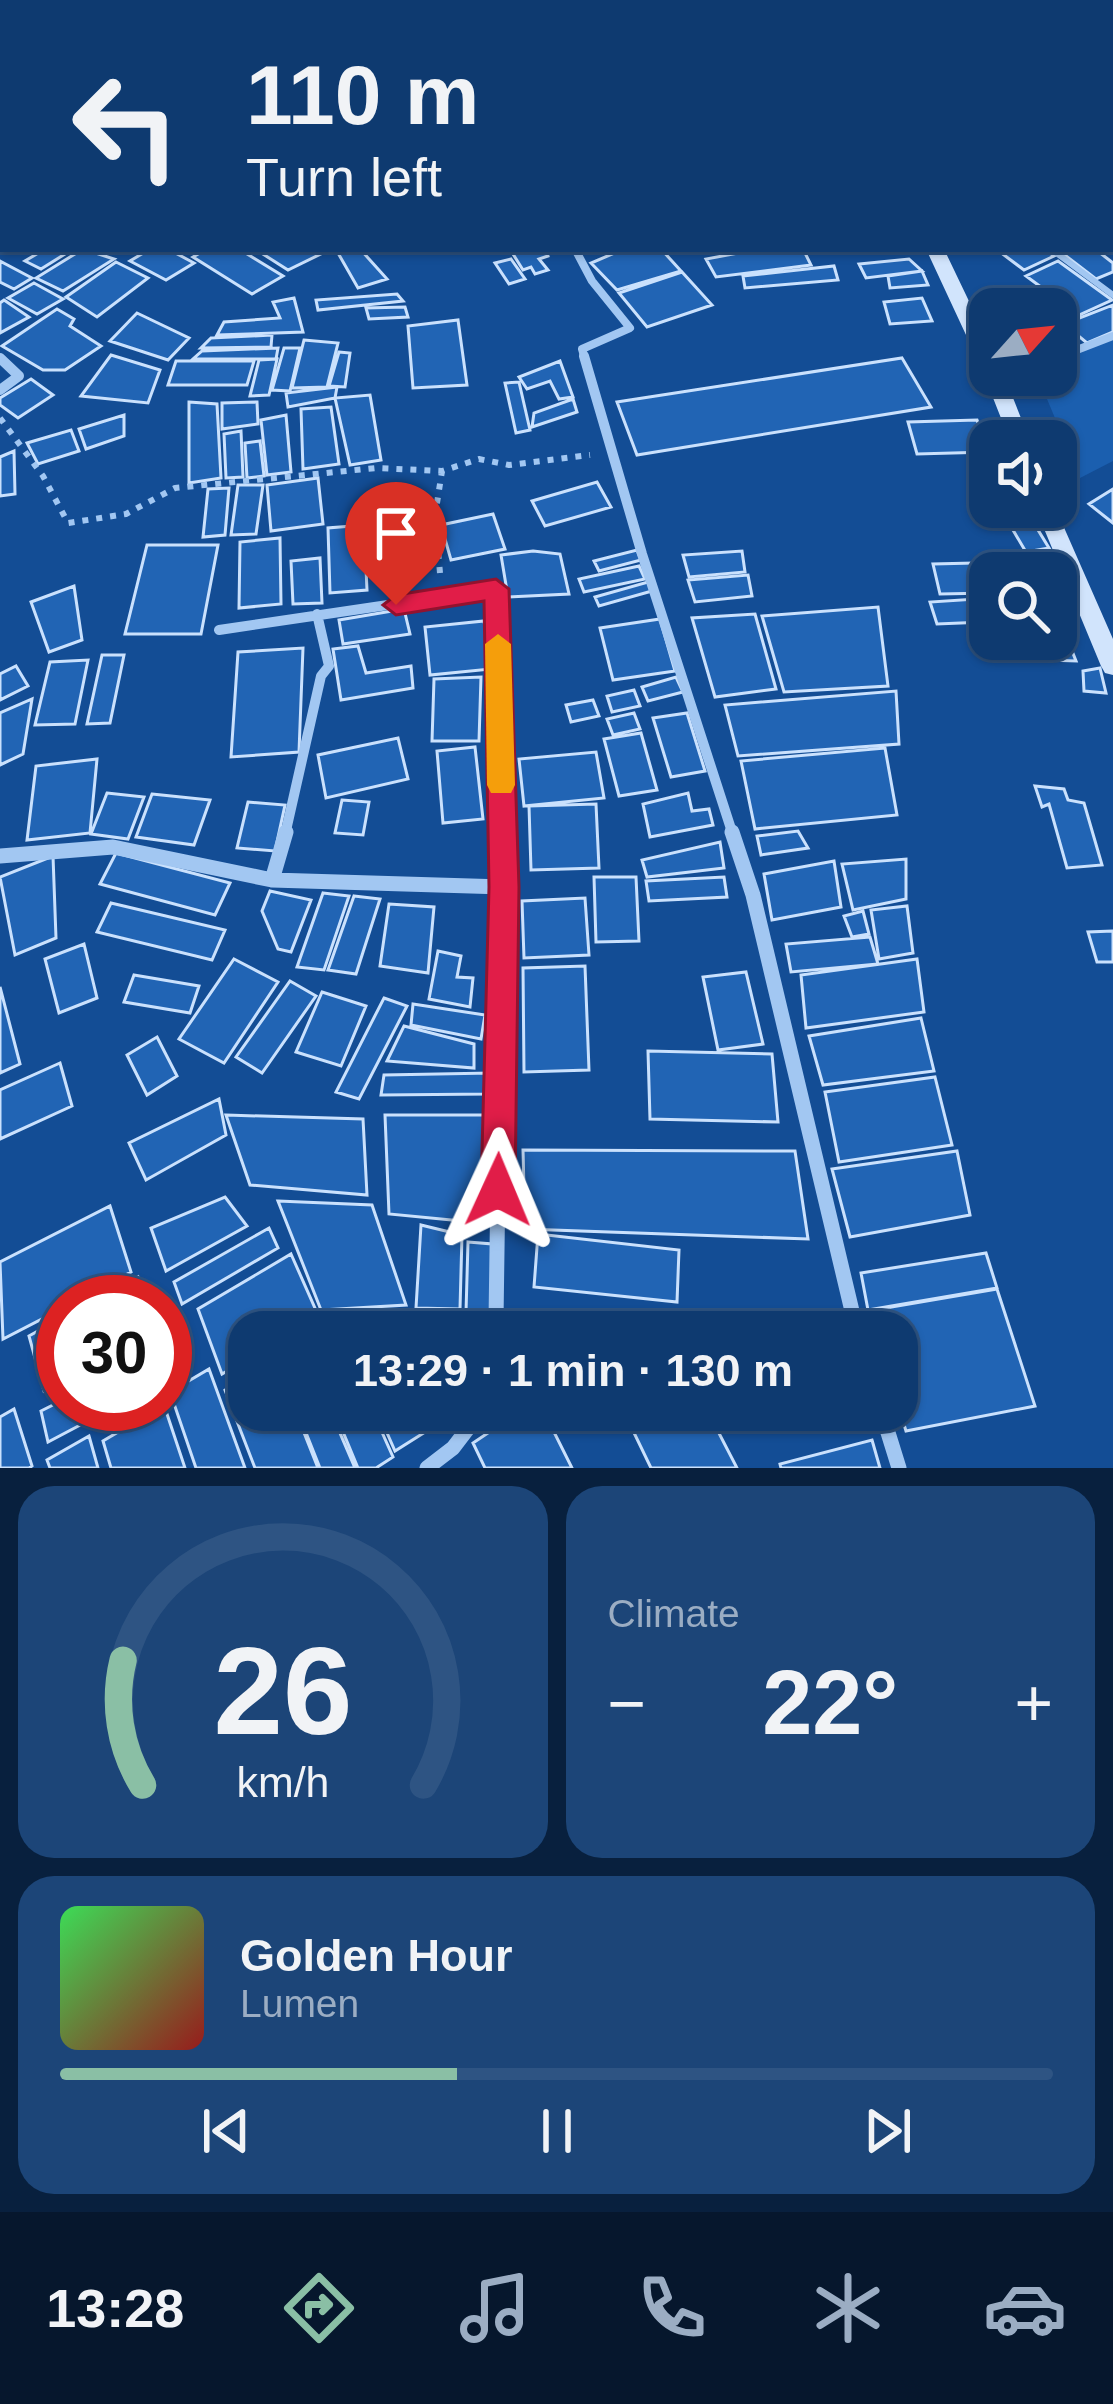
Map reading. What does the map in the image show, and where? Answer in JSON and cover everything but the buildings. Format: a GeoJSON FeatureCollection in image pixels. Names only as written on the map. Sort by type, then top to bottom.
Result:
{"type":"FeatureCollection","features":[{"type":"Feature","properties":{"kind":"street"},"geometry":{"type":"LineString","coordinates":[[577,252],[592,281],[630,328],[582,349],[753,895],[852,1311]]}},
{"type":"Feature","properties":{"kind":"street"},"geometry":{"type":"LineString","coordinates":[[937,252],[969,315]]}},
{"type":"Feature","properties":{"kind":"street"},"geometry":{"type":"LineString","coordinates":[[1077,350],[1113,336]]}},
{"type":"Feature","properties":{"kind":"street"},"geometry":{"type":"LineString","coordinates":[[0,358],[19,376],[0,390]]}},
{"type":"Feature","properties":{"kind":"street"},"geometry":{"type":"LineString","coordinates":[[1055,528],[1111,654]]}},
{"type":"Feature","properties":{"kind":"street"},"geometry":{"type":"LineString","coordinates":[[219,630],[496,589],[504,887],[501,1311]]}},
{"type":"Feature","properties":{"kind":"street"},"geometry":{"type":"LineString","coordinates":[[272,880],[298,788],[321,676],[328,666],[317,614]]}},
{"type":"Feature","properties":{"kind":"street"},"geometry":{"type":"LineString","coordinates":[[0,856],[113,847],[272,880],[504,887]]}},
{"type":"Feature","properties":{"kind":"street"},"geometry":{"type":"LineString","coordinates":[[427,1468],[466,1431]]}},
{"type":"Feature","properties":{"kind":"street"},"geometry":{"type":"LineString","coordinates":[[888,1431],[899,1468]]}},
{"type":"Feature","properties":{"kind":"lane"},"geometry":{"type":"LineString","coordinates":[[1055,252],[1113,295]]}},
{"type":"Feature","properties":{"kind":"path"},"geometry":{"type":"LineString","coordinates":[[0,418],[43,476],[68,523],[126,514],[175,488],[376,468],[442,471],[479,459],[509,465],[611,453]]}},
{"type":"Feature","properties":{"kind":"path"},"geometry":{"type":"LineString","coordinates":[[435,600],[440,568],[435,517],[442,471]]}},
{"type":"Feature","properties":{"kind":"shaded area"},"geometry":{"type":"Polygon","coordinates":[[[1113,340],[1113,461],[1080,478],[1077,420],[1056,420],[1046,396],[1077,396],[1077,353],[1113,340]]]}},
{"type":"Feature","properties":{"kind":"slow traffic"},"geometry":{"type":"LineString","coordinates":[[498,644],[501,785]]}},
{"type":"Feature","properties":{"kind":"route"},"geometry":{"type":"LineString","coordinates":[[396,605],[496,589],[504,887],[498,1190]]}}]}
